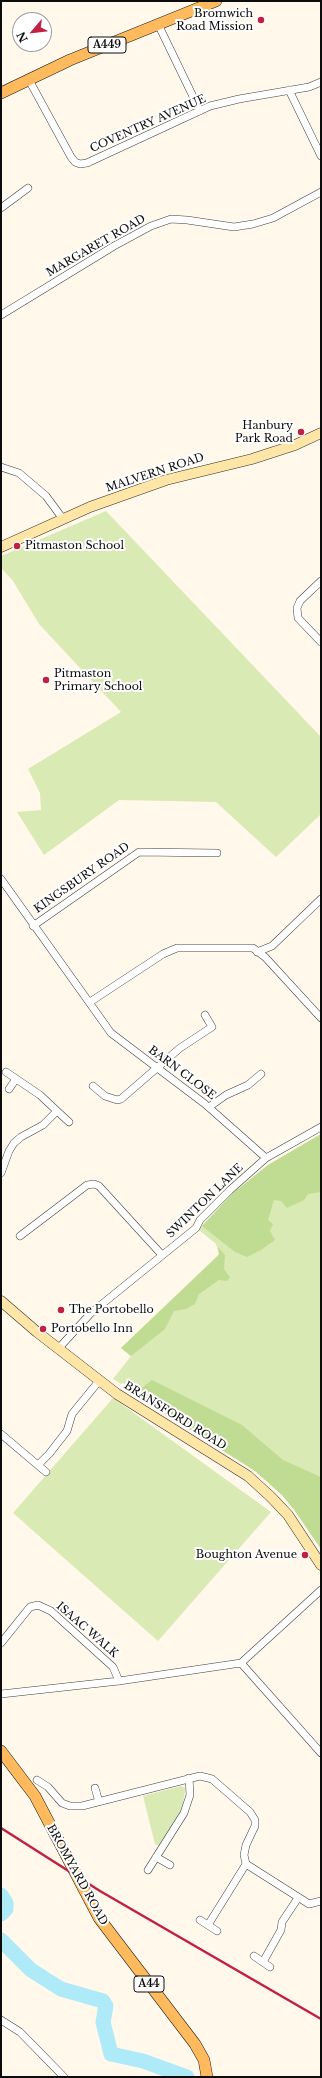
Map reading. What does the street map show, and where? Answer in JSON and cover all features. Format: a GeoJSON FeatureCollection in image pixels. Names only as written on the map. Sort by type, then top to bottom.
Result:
{"type":"FeatureCollection","features":[{"type":"Feature","properties":{"kind":"main road","name":"A449"},"geometry":{"type":"LineString","coordinates":[[1,94],[70,60],[216,1]]}},
{"type":"Feature","properties":{"kind":"main road","name":"MALVERN ROAD"},"geometry":{"type":"LineString","coordinates":[[1,547],[90,506],[166,480],[252,459],[320,436]]}},
{"type":"Feature","properties":{"kind":"main road","name":"BRANSFORD ROAD"},"geometry":{"type":"LineString","coordinates":[[1,1301],[58,1349],[117,1394],[248,1476],[271,1496],[288,1515],[321,1565]]}},
{"type":"Feature","properties":{"kind":"main road","name":"BROMYARD ROAD"},"geometry":{"type":"LineString","coordinates":[[1,1751],[32,1781],[35,1796],[99,1918],[195,2044],[204,2060],[207,2077]]}},
{"type":"Feature","properties":{"kind":"street"},"geometry":{"type":"LineString","coordinates":[[158,24],[200,111]]}},
{"type":"Feature","properties":{"kind":"street","name":"COVENTRY AVENUE"},"geometry":{"type":"LineString","coordinates":[[29,80],[71,157],[75,162],[80,164],[87,163],[200,111],[239,99],[309,87],[321,82]]}},
{"type":"Feature","properties":{"kind":"street"},"geometry":{"type":"LineString","coordinates":[[289,90],[321,156]]}},
{"type":"Feature","properties":{"kind":"street"},"geometry":{"type":"LineString","coordinates":[[1,208],[28,188]]}},
{"type":"Feature","properties":{"kind":"street","name":"MARGARET ROAD"},"geometry":{"type":"LineString","coordinates":[[1,315],[114,246],[152,226],[171,219],[234,227],[253,224],[273,218],[321,192]]}},
{"type":"Feature","properties":{"kind":"street"},"geometry":{"type":"LineString","coordinates":[[1,467],[19,473],[46,496],[63,519]]}},
{"type":"Feature","properties":{"kind":"street"},"geometry":{"type":"LineString","coordinates":[[321,581],[300,601],[297,608],[298,618],[321,642]]}},
{"type":"Feature","properties":{"kind":"street","name":"KINGSBURY ROAD"},"geometry":{"type":"LineString","coordinates":[[33,926],[139,852],[217,853]]}},
{"type":"Feature","properties":{"kind":"street","name":"BARN CLOSE"},"geometry":{"type":"LineString","coordinates":[[1,880],[111,1033],[209,1107],[266,1158]]}},
{"type":"Feature","properties":{"kind":"street"},"geometry":{"type":"LineString","coordinates":[[258,952],[272,946],[321,899]]}},
{"type":"Feature","properties":{"kind":"street"},"geometry":{"type":"LineString","coordinates":[[90,1002],[163,954],[177,948],[252,948],[265,957],[321,1018]]}},
{"type":"Feature","properties":{"kind":"street"},"geometry":{"type":"LineString","coordinates":[[93,1086],[105,1096],[117,1100],[121,1099],[159,1068],[180,1048],[212,1027],[205,1015]]}},
{"type":"Feature","properties":{"kind":"street"},"geometry":{"type":"LineString","coordinates":[[6,1072],[40,1095],[70,1122]]}},
{"type":"Feature","properties":{"kind":"street"},"geometry":{"type":"LineString","coordinates":[[209,1107],[226,1095],[248,1084],[261,1074]]}},
{"type":"Feature","properties":{"kind":"street"},"geometry":{"type":"LineString","coordinates":[[9,1089],[16,1079]]}},
{"type":"Feature","properties":{"kind":"street"},"geometry":{"type":"LineString","coordinates":[[1,1173],[9,1151],[14,1143],[21,1137],[43,1125],[57,1111]]}},
{"type":"Feature","properties":{"kind":"street","name":"SWINTON LANE"},"geometry":{"type":"LineString","coordinates":[[58,1349],[91,1313],[196,1228],[200,1220],[230,1190],[266,1158],[321,1127]]}},
{"type":"Feature","properties":{"kind":"street"},"geometry":{"type":"LineString","coordinates":[[20,1236],[87,1185],[94,1184],[99,1186],[162,1255]]}},
{"type":"Feature","properties":{"kind":"street"},"geometry":{"type":"LineString","coordinates":[[38,1465],[49,1454],[67,1431],[72,1414],[99,1380]]}},
{"type":"Feature","properties":{"kind":"street"},"geometry":{"type":"LineString","coordinates":[[1,1434],[46,1472]]}},
{"type":"Feature","properties":{"kind":"street"},"geometry":{"type":"LineString","coordinates":[[1,1694],[119,1681],[241,1663],[321,1590]]}},
{"type":"Feature","properties":{"kind":"street","name":"ISAAC WALK"},"geometry":{"type":"LineString","coordinates":[[1,1643],[30,1607],[38,1604],[51,1611],[113,1667],[119,1681]]}},
{"type":"Feature","properties":{"kind":"street"},"geometry":{"type":"LineString","coordinates":[[241,1663],[321,1753]]}},
{"type":"Feature","properties":{"kind":"street"},"geometry":{"type":"LineString","coordinates":[[32,1781],[48,1787],[62,1803],[70,1806],[99,1802],[189,1778],[200,1776],[212,1779],[250,1812],[255,1820],[255,1826],[246,1845],[244,1855],[246,1864],[309,1904],[321,1901]]}},
{"type":"Feature","properties":{"kind":"street"},"geometry":{"type":"LineString","coordinates":[[148,1870],[184,1813],[190,1795],[189,1778]]}},
{"type":"Feature","properties":{"kind":"street"},"geometry":{"type":"LineString","coordinates":[[95,1788],[99,1802]]}},
{"type":"Feature","properties":{"kind":"street"},"geometry":{"type":"LineString","coordinates":[[156,1857],[170,1865]]}},
{"type":"Feature","properties":{"kind":"street"},"geometry":{"type":"LineString","coordinates":[[208,1925],[246,1864]]}},
{"type":"Feature","properties":{"kind":"street"},"geometry":{"type":"LineString","coordinates":[[263,1962],[281,1930],[282,1922],[298,1898]]}},
{"type":"Feature","properties":{"kind":"street"},"geometry":{"type":"LineString","coordinates":[[200,1920],[217,1931]]}},
{"type":"Feature","properties":{"kind":"street"},"geometry":{"type":"LineString","coordinates":[[254,1956],[270,1967]]}},
{"type":"Feature","properties":{"kind":"street"},"geometry":{"type":"LineString","coordinates":[[1,2020],[20,2032],[64,2077]]}},
{"type":"Feature","properties":{"kind":"green space"},"geometry":{"type":"Polygon","coordinates":[[[106,511],[321,737],[321,814],[276,857],[216,802],[119,800],[44,855],[17,812],[41,810],[40,793],[28,769],[121,712],[39,624],[13,581],[1,568],[1,556],[106,511]]]}},
{"type":"Feature","properties":{"kind":"green space"},"geometry":{"type":"Polygon","coordinates":[[[321,1134],[321,1549],[282,1495],[255,1471],[130,1392],[129,1387],[123,1383],[121,1384],[113,1379],[131,1356],[121,1348],[219,1254],[216,1244],[199,1230],[202,1226],[233,1193],[268,1165],[321,1134]]]}},
{"type":"Feature","properties":{"kind":"green space"},"geometry":{"type":"Polygon","coordinates":[[[321,1134],[321,1192],[308,1194],[304,1200],[287,1208],[281,1201],[274,1200],[268,1220],[273,1224],[270,1231],[275,1240],[261,1250],[247,1257],[235,1252],[202,1226],[233,1193],[268,1165],[321,1134]]]}},
{"type":"Feature","properties":{"kind":"green space"},"geometry":{"type":"Polygon","coordinates":[[[218,1247],[225,1255],[224,1269],[230,1277],[227,1281],[219,1280],[199,1294],[195,1304],[186,1309],[174,1311],[165,1329],[131,1356],[121,1348],[219,1255],[218,1247]]]}},
{"type":"Feature","properties":{"kind":"green space"},"geometry":{"type":"Polygon","coordinates":[[[152,1380],[242,1425],[283,1460],[321,1477],[321,1549],[282,1495],[255,1471],[134,1394],[152,1380]]]}},
{"type":"Feature","properties":{"kind":"green space"},"geometry":{"type":"Polygon","coordinates":[[[113,1398],[271,1512],[158,1641],[13,1513],[113,1398]]]}},
{"type":"Feature","properties":{"kind":"green space"},"geometry":{"type":"Polygon","coordinates":[[[181,1786],[185,1788],[182,1808],[159,1846],[155,1844],[143,1796],[181,1786]]]}},
{"type":"Feature","properties":{"kind":"waterway"},"geometry":{"type":"LineString","coordinates":[[1,1895],[6,1903],[6,1909],[1,1914]]}},
{"type":"Feature","properties":{"kind":"waterway"},"geometry":{"type":"LineString","coordinates":[[1,1940],[31,1970],[61,1989],[103,2001],[106,2006],[103,2022],[111,2054],[143,2061],[187,2077]]}},
{"type":"Feature","properties":{"kind":"railway"},"geometry":{"type":"LineString","coordinates":[[1,1828],[100,1891],[321,2019]]}},
{"type":"Feature","properties":{"kind":"place","name":"Bromwich Road Mission"},"geometry":{"type":"Point","coordinates":[261,20]}},
{"type":"Feature","properties":{"kind":"place","name":"Hanbury Park Road"},"geometry":{"type":"Point","coordinates":[301,432]}},
{"type":"Feature","properties":{"kind":"place","name":"Pitmaston School"},"geometry":{"type":"Point","coordinates":[17,546]}},
{"type":"Feature","properties":{"kind":"place","name":"Pitmaston Primary School"},"geometry":{"type":"Point","coordinates":[46,680]}},
{"type":"Feature","properties":{"kind":"place","name":"The Portobello"},"geometry":{"type":"Point","coordinates":[61,1310]}},
{"type":"Feature","properties":{"kind":"place","name":"Portobello Inn"},"geometry":{"type":"Point","coordinates":[43,1329]}},
{"type":"Feature","properties":{"kind":"place","name":"Boughton Avenue"},"geometry":{"type":"Point","coordinates":[305,1555]}}]}
